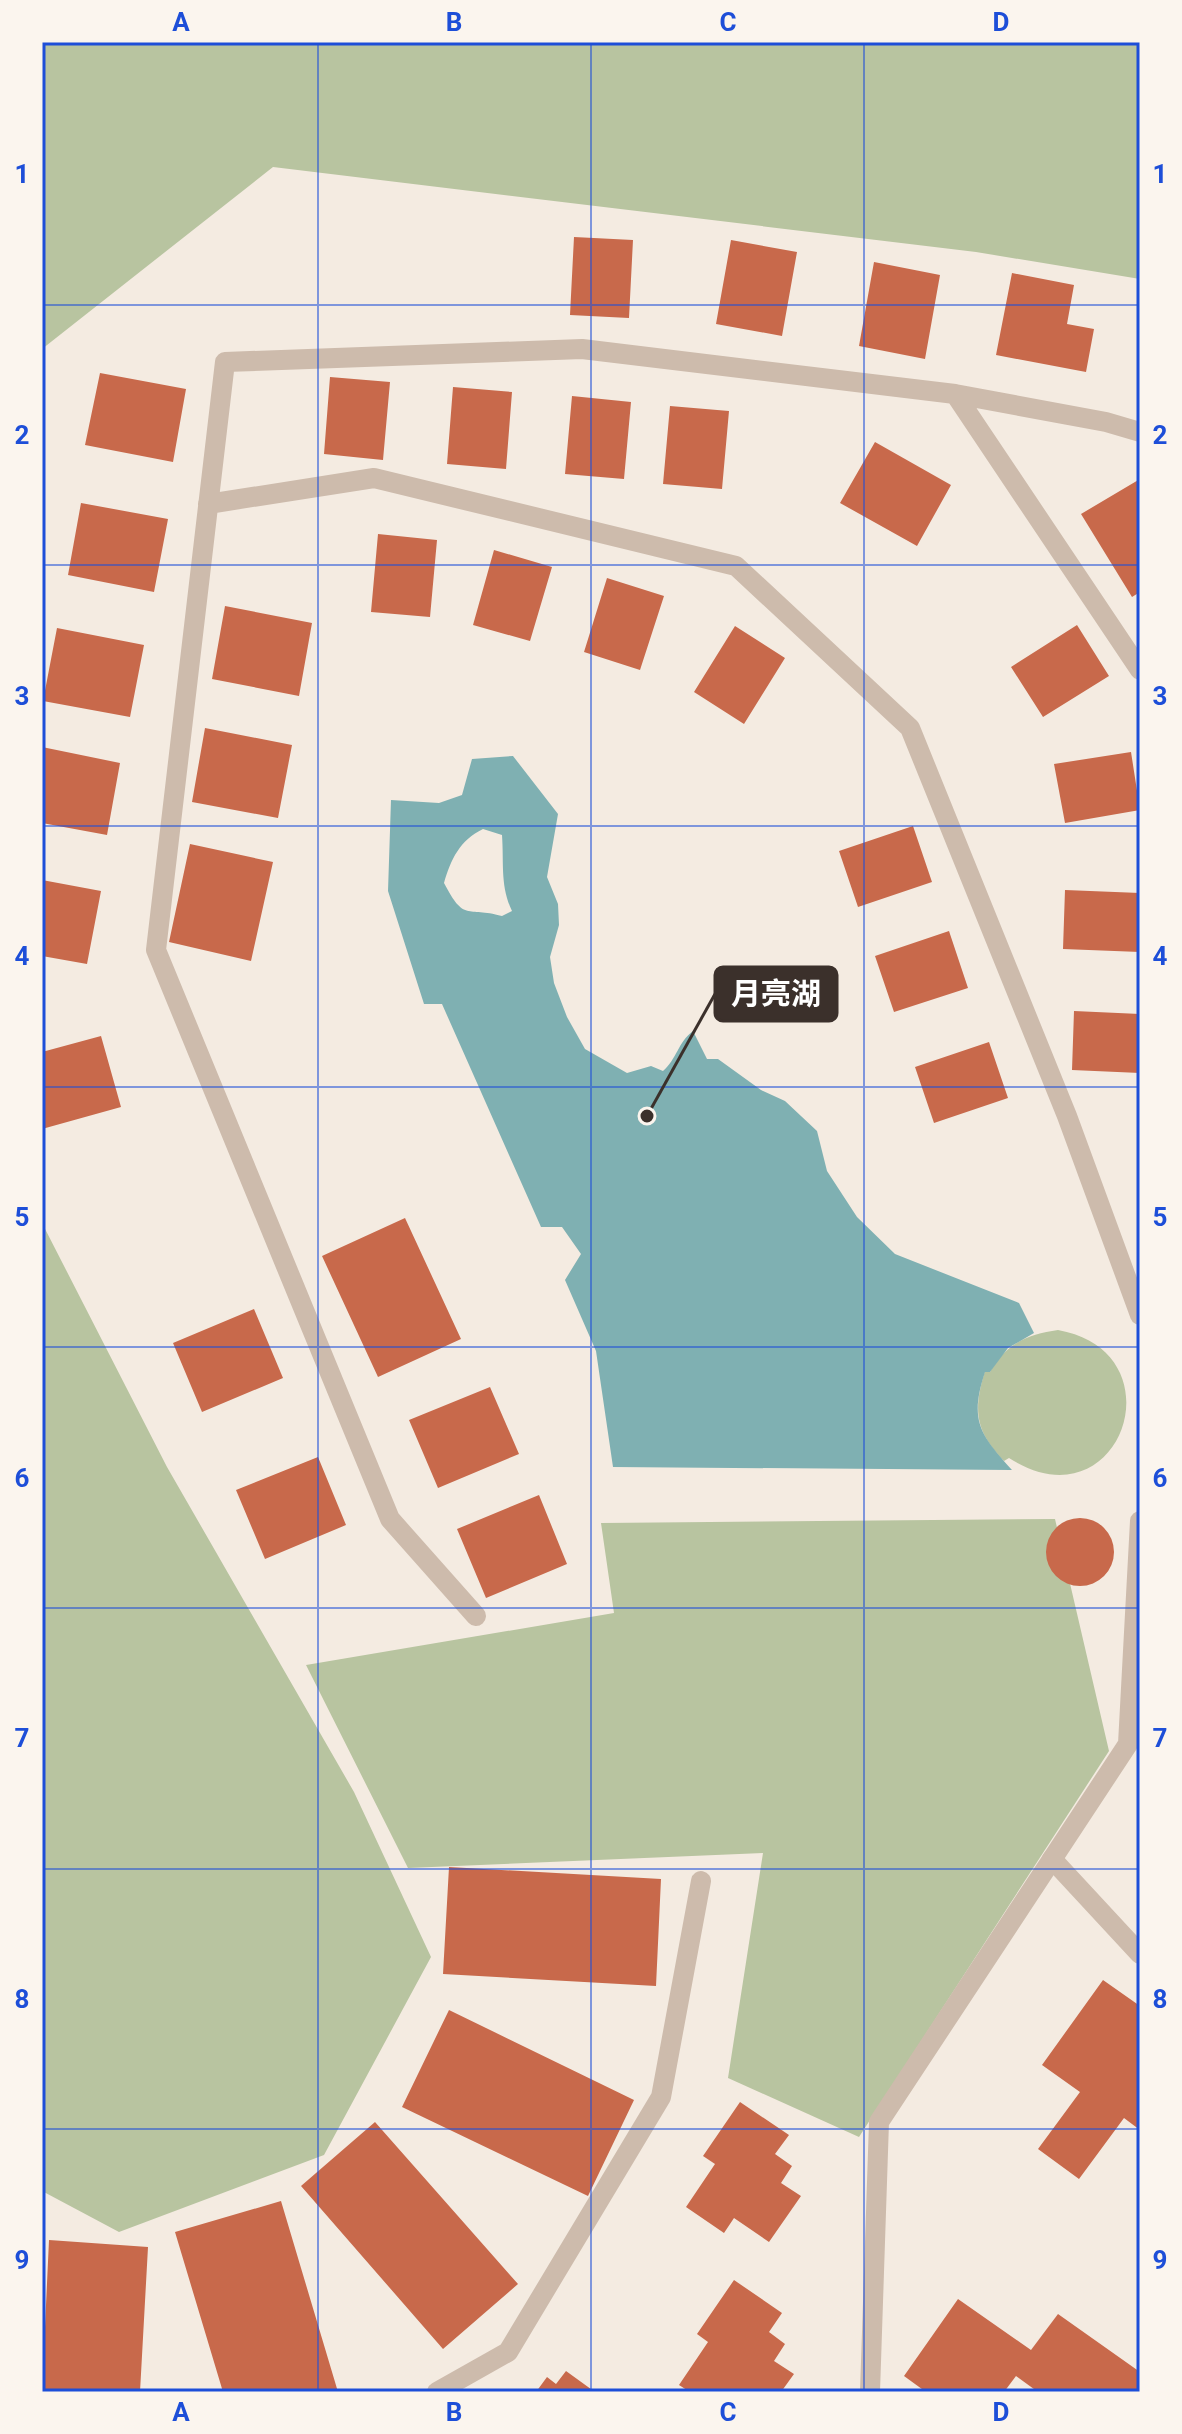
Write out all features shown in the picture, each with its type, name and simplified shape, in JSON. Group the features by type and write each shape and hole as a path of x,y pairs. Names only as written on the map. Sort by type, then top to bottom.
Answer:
{"street":[{"path":"476,1616 390,1519 156,950 225,362 582,349 955,394 1106,422 1140,432"},
{"path":"955,394 1140,670"},
{"path":"208,504 374,478 736,566 910,728 1067,1116 1140,1315"},
{"path":"870,2392 879,2122 1128,1744 1140,1521"},
{"path":"1052,1859 1140,1954"},
{"path":"437,2392 508,2352 661,2097 701,1881"}],"green space":[{"path":"42,42 1140,42 1140,279 976,252 273,167 42,349"},
{"path":"42,1223 167,1467 354,1792 431,1957 324,2155 119,2232 42,2191"},
{"path":"1058,1330 1096,1345 1118,1369 1126,1399 1122,1429 1106,1455 1081,1471 1048,1474 1009,1458 1004,1461 982,1430 978,1409 985,1371 990,1372 1003,1354 1018,1342"},
{"path":"1055,1519 1109,1751 859,2137 728,2078 763,1853 408,1868 306,1665 614,1613 601,1523"}],"water":[{"path":"513,756 558,814 547,877 558,904 559,925 550,957 554,983 567,1017 585,1049 627,1073 651,1066 663,1071 693,1031 707,1059 718,1059 761,1090 785,1101 817,1131 827,1171 857,1217 895,1254 1019,1303 1034,1333 1008,1348 990,1372 985,1372 978,1403 980,1426 985,1436 1012,1470 613,1467 596,1351 565,1280 581,1254 562,1227 541,1227 442,1004 424,1004 388,891 391,800 439,803 462,795 472,759","holes":["483,829 502,835 504,883 512,911 502,916 467,911 457,904 444,883 453,858 468,839"]}],"building":[{"path":"574,237 633,240 629,318 570,315"},
{"path":"731,240 797,252 782,336 716,324"},
{"path":"874,262 940,275 925,359 859,346"},
{"path":"1012,273 1074,285 1067,324 1094,329 1086,372 996,355"},
{"path":"100,373 186,389 173,462 85,445"},
{"path":"330,377 390,382 383,460 324,454"},
{"path":"453,387 512,392 506,469 447,464"},
{"path":"572,396 631,402 624,479 565,474"},
{"path":"670,406 729,411 722,489 663,484"},
{"path":"875,442 951,485 917,546 840,503"},
{"path":"1140,479 1140,592 1132,597 1081,514"},
{"path":"81,503 168,519 154,592 68,575"},
{"path":"378,534 437,540 430,617 371,612"},
{"path":"494,550 552,567 530,641 473,625"},
{"path":"607,578 664,596 640,670 584,652"},
{"path":"225,606 312,623 299,696 212,679"},
{"path":"1077,625 1109,676 1043,717 1011,667"},
{"path":"735,626 785,658 744,724 694,692"},
{"path":"57,628 144,645 130,717 43,701"},
{"path":"205,728 292,745 278,818 192,802"},
{"path":"42,747 120,763 107,835 42,823"},
{"path":"1131,752 1140,810 1065,823 1054,764"},
{"path":"913,826 932,882 858,907 839,851"},
{"path":"190,844 273,862 251,961 169,942"},
{"path":"42,880 101,891 87,964 42,956"},
{"path":"1065,890 1140,893 1140,952 1063,949"},
{"path":"949,931 968,988 894,1012 875,956"},
{"path":"1074,1011 1140,1014 1140,1073 1072,1070"},
{"path":"101,1036 121,1107 42,1129 42,1052"},
{"path":"989,1042 1008,1098 934,1123 915,1067"},
{"path":"405,1218 461,1339 378,1377 322,1256"},
{"path":"254,1309 283,1378 202,1412 173,1343"},
{"path":"490,1387 519,1454 438,1488 409,1420"},
{"path":"318,1457 346,1525 265,1559 236,1490"},
{"path":"539,1495 567,1564 486,1598 457,1529"},
{"path":"1080,1518 1104,1528 1114,1552 1104,1576 1080,1586 1056,1576 1046,1552 1056,1528"},
{"path":"449,1867 661,1879 656,1986 443,1974"},
{"path":"1103,1980 1140,2006 1140,2130 1124,2118 1079,2179 1038,2149 1080,2092 1042,2065"},
{"path":"449,2010 634,2100 588,2196 402,2107"},
{"path":"740,2102 789,2135 775,2154 792,2166 781,2183 801,2196 769,2242 734,2218 724,2233 686,2207 715,2164 703,2156"},
{"path":"375,2122 518,2284 443,2349 301,2186"},
{"path":"281,2201 338,2392 223,2392 175,2232"},
{"path":"49,2240 148,2247 140,2392 42,2392"},
{"path":"734,2280 782,2313 769,2332 785,2344 774,2361 794,2374 781,2392 690,2392 679,2385 708,2342 697,2334"},
{"path":"958,2299 1031,2350 1058,2314 1140,2372 1140,2392 1038,2392 1016,2376 1004,2392 926,2392 904,2376"},
{"path":"566,2371 595,2392 536,2392 547,2377 556,2384"}],"place":[{"name":"月亮湖","path":"647,1116"}]}
